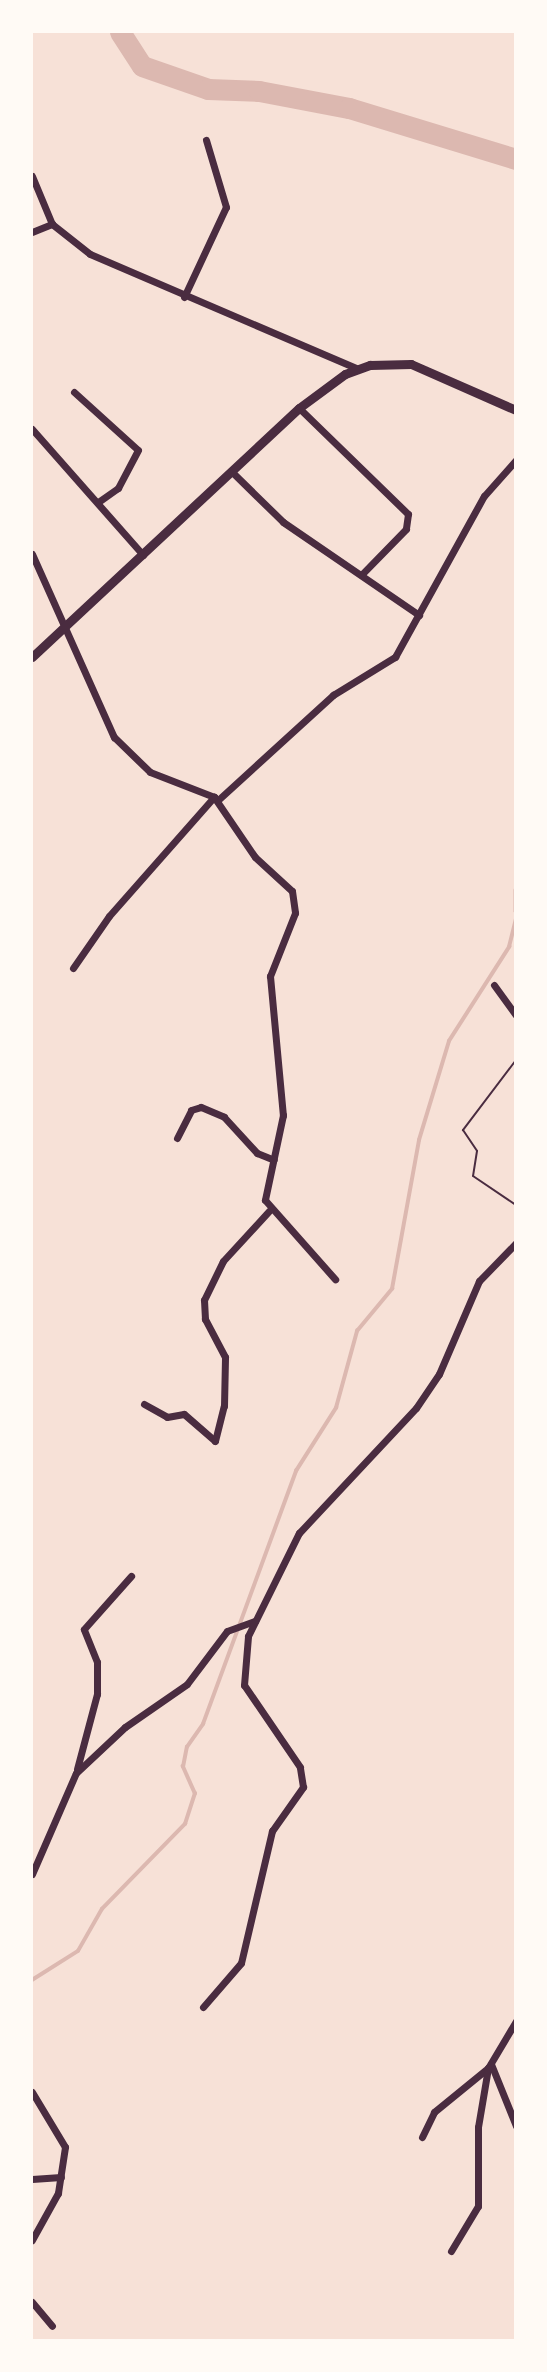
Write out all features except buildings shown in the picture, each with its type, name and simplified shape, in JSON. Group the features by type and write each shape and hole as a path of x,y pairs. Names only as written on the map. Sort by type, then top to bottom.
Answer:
{"street":[{"path":"184,297 226,207 206,140"},
{"path":"32,176 54,226 90,254 184,297 358,369"},
{"path":"32,232 54,226"},
{"path":"32,657 299,408 358,369 394,362 429,368 516,410"},
{"path":"74,392 138,450 118,488 98,502"},
{"path":"299,408 408,514 406,529 363,573"},
{"path":"32,429 143,555"},
{"path":"72,968 117,906 216,799 333,695 382,670 419,615 484,496 516,460"},
{"path":"231,471 283,522 363,573 419,615"},
{"path":"32,554 62,629 114,737 128,752 170,783 216,799 255,857 286,881 295,902 270,976 283,1099 274,1160 265,1196 269,1211 335,1279"},
{"path":"494,985 516,1015"},
{"path":"177,1138 191,1110 201,1107 224,1117 257,1153 274,1160"},
{"path":"144,1404 167,1416 184,1413 215,1441 224,1406 225,1357 205,1319 204,1300 223,1261 269,1211"},
{"path":"203,2007 241,1963 272,1831 303,1787 300,1766 244,1685 244,1653 256,1621 299,1533 416,1408 439,1374 479,1281 516,1243"},
{"path":"32,1874 76,1773 97,1694 97,1662 85,1629 131,1577"},
{"path":"76,1773 125,1727 187,1684 227,1631 256,1621"},
{"path":"422,2137 434,2112 489,2066 516,2021"},
{"path":"489,2066 516,2126"},
{"path":"451,2251 478,2206 478,2127 489,2066"},
{"path":"32,2092 62,2138 61,2177 51,2210 32,2239"},
{"path":"32,2179 61,2177"},
{"path":"32,2302 52,2326"}],"path":[{"path":"516,1060 463,1130 477,1151 473,1176 516,1205"}],"waterway":[{"path":"120,32 142,66 208,89 259,91 349,108 516,159"},
{"path":"516,890 516,911"},
{"path":"32,1980 78,1951 102,1909 185,1824 195,1794 183,1767 187,1747 203,1724 296,1471 336,1408 357,1331 392,1289 419,1140 449,1041 509,947 516,918"}]}
